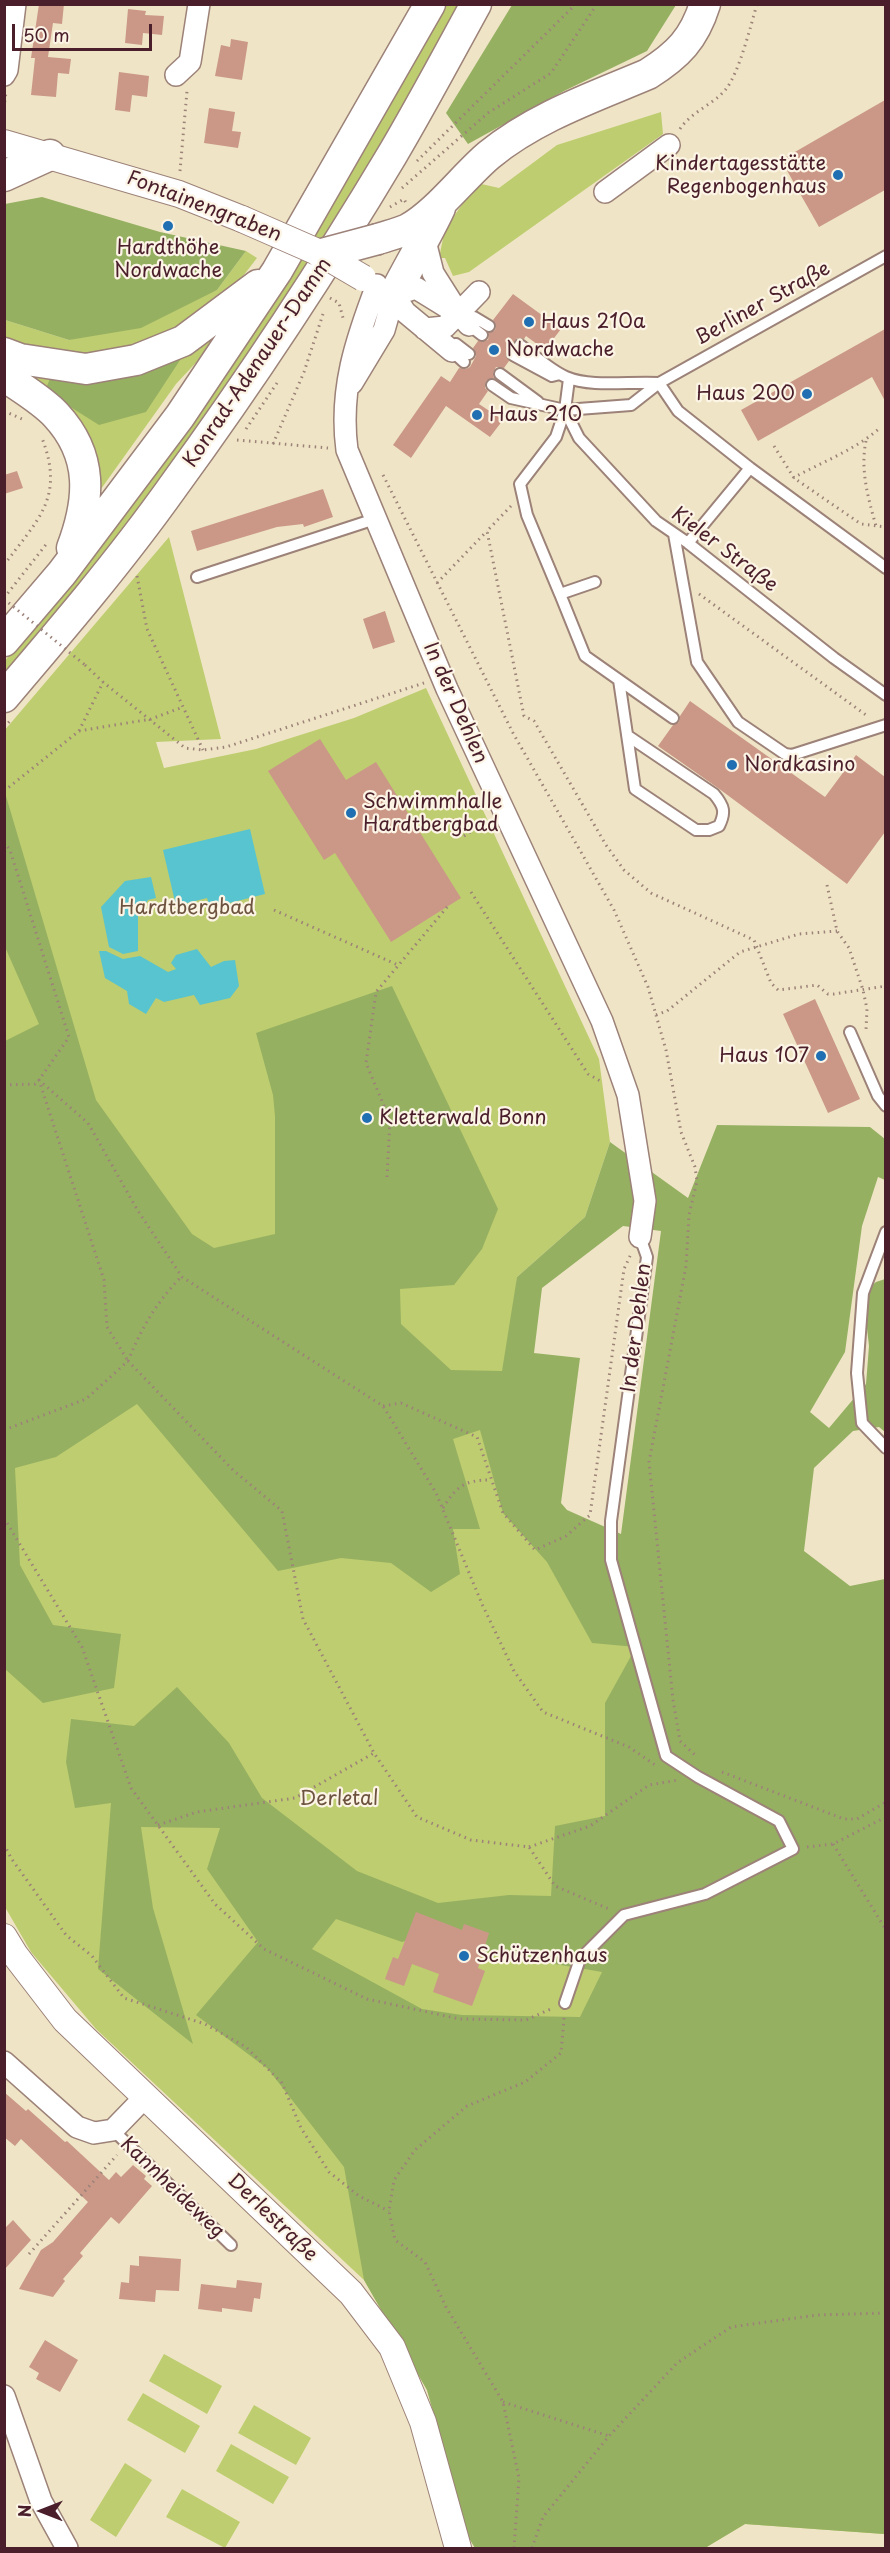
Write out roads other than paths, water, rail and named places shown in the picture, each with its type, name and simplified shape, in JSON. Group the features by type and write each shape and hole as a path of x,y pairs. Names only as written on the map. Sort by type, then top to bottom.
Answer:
{"main road":[{"name":"Konrad-Adenauer-Damm","path":"4,641 62,573 180,416 277,271 430,4"},
{"name":"Konrad-Adenauer-Damm","path":"4,697 114,565 172,490 322,268 393,154 476,4"},
{"path":"378,286 411,260 417,235 444,200 489,155 552,115 648,74 662,65 690,40 700,22 705,4"},
{"path":"4,176 50,155"},
{"path":"322,254 378,239 417,235"},
{"path":"4,353 20,359 86,369 136,360 183,341 277,271"},
{"path":"4,376 42,429 76,442 85,467 86,500 62,573"}],"street":[{"path":"4,75 7,70 15,4"},
{"path":"183,68 199,4"},
{"name":"Fontainengraben","path":"4,143 179,194 322,254 378,286 425,329 460,353"},
{"path":"605,192 669,146"},
{"path":"417,235 433,273 474,323"},
{"path":"378,286 416,288 474,323"},
{"name":"In der Dehlen","path":"378,286 384,330 347,393 343,421 347,450 442,677 602,1021 628,1095 645,1201 640,1236"},
{"path":"474,323 479,292"},
{"path":"425,329 474,323"},
{"name":"Derlestraße","path":"4,1937 65,2020 351,2293 392,2347 423,2422 458,2548"},
{"name":"Kannheideweg","path":"4,2062 77,2127 94,2133 120,2137 145,2097"},
{"path":"4,2396 41,2500 67,2548"}],"lane":[{"name":"Berliner Straße","path":"492,385 511,398 565,410 631,405 659,383 885,256"},
{"path":"520,345 564,376"},
{"path":"513,355 552,376 564,376 600,384 627,381 659,383 678,411 750,468 885,568"},
{"path":"500,374 545,406"},
{"path":"564,376 565,410 556,437 520,484 524,502 585,656 673,718"},
{"name":"Kieler Straße","path":"565,410 579,438 656,521 688,543 834,658 885,695"},
{"path":"688,543 750,468"},
{"path":"197,577 375,519"},
{"path":"674,534 697,662 738,722 785,754 792,755 885,725"},
{"path":"560,594 595,582"},
{"path":"620,680 635,789 696,830 709,830 719,826 724,817 724,806 714,794 628,736"},
{"path":"850,1032 878,1096 885,1106"},
{"path":"885,1232 863,1293 857,1373 861,1423 885,1448"},
{"name":"In der Dehlen","path":"565,2003 580,1959 624,1915 705,1894 793,1849 779,1821 698,1777 666,1756 611,1560 611,1521 647,1257 640,1236"},
{"name":"Kannheideweg","path":"120,2137 231,2245"}],"water":[{"path":"250,829 265,894 210,908 207,898 176,906 163,850"},
{"path":"151,877 156,898 148,900 138,916 138,951 123,954 109,947 101,907 125,881"},
{"path":"197,949 211,967 224,961 235,960 239,986 230,998 200,1005 194,995 164,1002 156,998 146,1014 129,1004 127,991 105,978 99,951 106,951 123,959 140,956 168,972 176,969 171,963 176,955"}],"place":[{"name":"Kindertagesstätte Regenbogenhaus","path":"838,175"},
{"name":"Hardthöhe Nordwache","path":"168,226"},
{"name":"Haus 210a","path":"529,322"},
{"name":"Nordwache","path":"494,350"},
{"name":"Haus 200","path":"807,394"},
{"name":"Haus 210","path":"477,415"},
{"name":"Nordkasino","path":"732,765"},
{"name":"Schwimmhalle Hardtbergbad","path":"351,813"},
{"name":"Haus 107","path":"821,1056"},
{"name":"Kletterwald Bonn","path":"367,1118"},
{"name":"Schützenhaus","path":"464,1956"}],"park label":[{"name":"Hardtbergbad","path":"187,908"},
{"name":"Derletal","path":"339,1799"}]}
